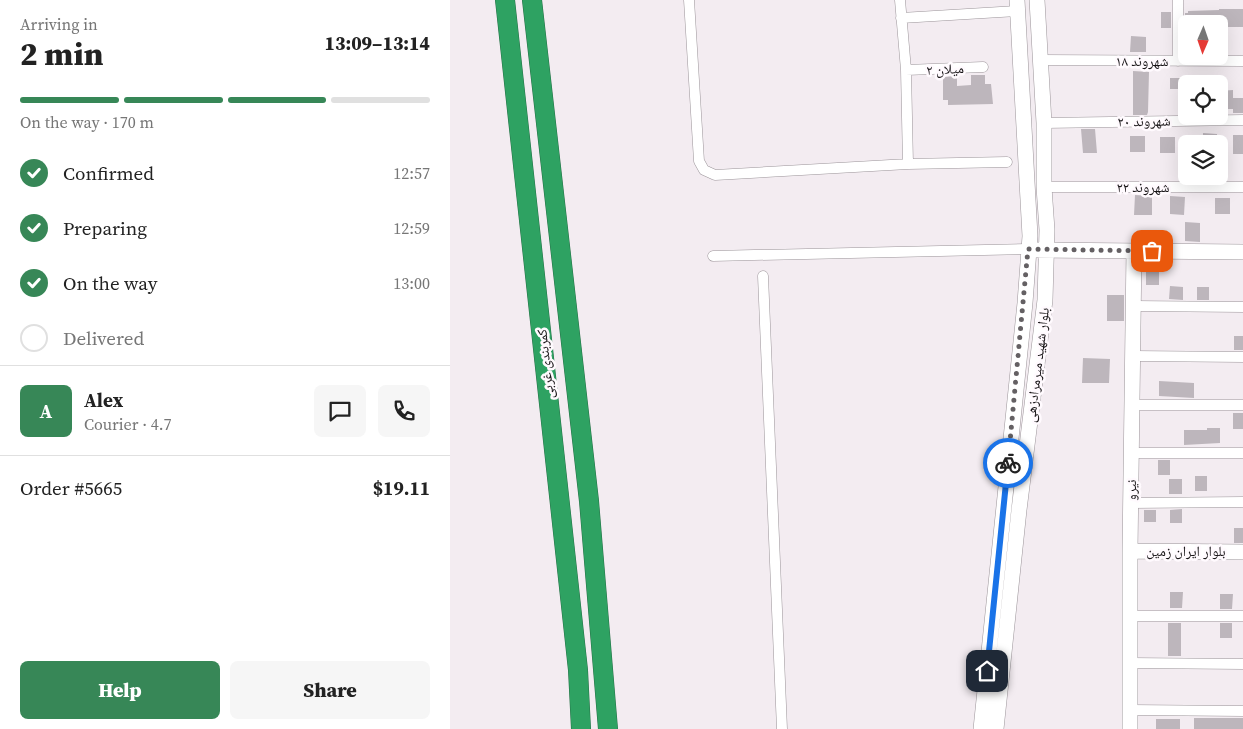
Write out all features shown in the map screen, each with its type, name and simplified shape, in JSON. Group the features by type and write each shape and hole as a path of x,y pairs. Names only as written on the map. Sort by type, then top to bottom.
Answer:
{"highway":[{"name":"کمربندی غربی","path":"505,0 578,670 581,729"},
{"name":"کمربندی غربی","path":"532,0 589,501 608,729"}],"main road":[{"name":"بلوار شهید میرمرادزهی","path":"996,729 1020,510 1046,300 1047,230 1044,187 1044,123 1037,0"},
{"name":"بلوار شهید میرمرادزهی","path":"981,729 1025,303 1028,249 1029,227 1017,6"},
{"path":"1028,249 1243,252"},
{"name":"نیرو","path":"1130,729 1134,251"},
{"name":"بلوار ایران زمین","path":"1130,557 1243,552"},
{"name":"بلوار ایران زمین","path":"1130,557 1243,561"}],"street":[{"path":"689,0 699,161 704,170 715,174 908,164 1007,162"},
{"path":"900,0 906,70 908,164"},
{"path":"1178,0 1178,15"},
{"path":"901,18 1017,6"},
{"name":"شهروند ۱۸","path":"1040,60 1178,61"},
{"name":"شهروند ۱۸","path":"1228,61 1243,61"},
{"name":"میلان ۲","path":"906,70 983,67"},
{"name":"شهروند ۲۰","path":"1044,123 1243,120"},
{"name":"شهروند ۲۲","path":"1044,187 1243,187"},
{"path":"713,256 1028,249"},
{"path":"764,276 782,729"},
{"path":"1134,306 1243,307"},
{"path":"1133,356 1243,357"},
{"path":"1132,405 1243,405"},
{"path":"1131,453 1243,453"},
{"path":"1131,503 1243,502"},
{"path":"1130,616 1243,616"},
{"path":"1130,663 1243,664"},
{"path":"1130,710 1243,711"}],"building":[{"path":"1243,9 1243,27 1228,27 1228,15 1185,15 1188,11"},
{"path":"1161,12 1171,12 1171,28 1161,28"},
{"path":"1131,36 1146,37 1146,52 1130,52"},
{"path":"1133,71 1149,72 1147,115 1133,115"},
{"path":"971,75 985,75 985,84 991,84 993,104 948,105 948,100 943,100 943,77 957,76 957,86 971,85"},
{"path":"1170,78 1178,78 1178,89 1170,89"},
{"path":"1228,90 1233,90 1233,98 1243,98 1243,113 1233,113 1233,109 1228,109"},
{"path":"1081,129 1095,129 1097,153 1083,153"},
{"path":"1203,133 1217,134 1217,135 1203,135"},
{"path":"1233,135 1243,135 1243,154 1233,154"},
{"path":"1130,136 1145,136 1145,152 1130,152"},
{"path":"1160,137 1175,137 1175,153 1160,153"},
{"path":"1135,195 1152,196 1152,215 1134,215"},
{"path":"1170,196 1185,197 1184,215 1170,214"},
{"path":"1215,198 1230,198 1230,214 1215,214"},
{"path":"1185,222 1200,223 1200,242 1185,241"},
{"path":"1150,266 1159,266 1159,285 1146,285 1146,269"},
{"path":"1170,286 1183,287 1183,300 1169,299"},
{"path":"1197,287 1209,287 1209,300 1197,300"},
{"path":"1107,295 1124,295 1124,321 1107,321"},
{"path":"1234,336 1243,336 1243,350 1234,350"},
{"path":"1083,358 1110,359 1109,383 1082,383"},
{"path":"1159,381 1194,383 1194,398 1159,396"},
{"path":"1233,413 1243,413 1243,429 1233,429"},
{"path":"1207,428 1220,428 1220,443 1184,445 1184,430 1207,430"},
{"path":"1158,460 1170,460 1170,475 1158,475"},
{"path":"1195,476 1207,476 1207,491 1195,491"},
{"path":"1169,479 1182,479 1182,494 1169,494"},
{"path":"1182,509 1182,523 1170,523 1170,510"},
{"path":"1144,510 1156,510 1156,522 1144,522"},
{"path":"1234,528 1243,528 1243,543 1234,543"},
{"path":"1170,592 1183,592 1182,608 1170,608"},
{"path":"1220,594 1233,594 1232,609 1220,609"},
{"path":"1168,623 1181,623 1181,656 1168,656"},
{"path":"1220,623 1232,623 1232,638 1220,638"},
{"path":"1194,718 1243,718 1243,729 1194,729"},
{"path":"1156,719 1180,719 1180,729 1156,729"}],"way so far":[{"path":"1008,463 1025,303 1028,249 1152,251"}],"route":[{"path":"987,671 1008,463"}]}
